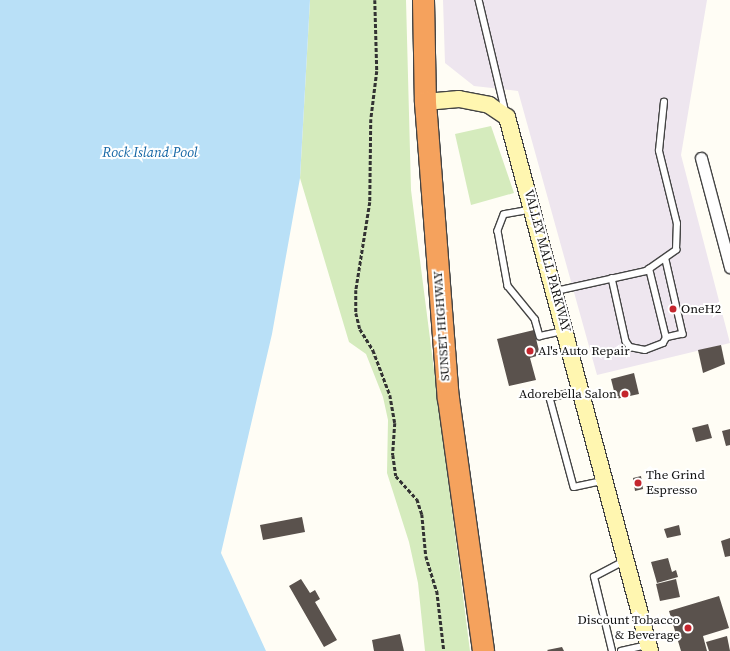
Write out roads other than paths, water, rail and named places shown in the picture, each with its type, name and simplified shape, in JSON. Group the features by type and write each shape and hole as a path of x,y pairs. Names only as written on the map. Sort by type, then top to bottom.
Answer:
{"highway":[{"name":"SUNSET HIGHWAY","path":"423,0 425,102 448,398 483,651"}],"main road":[{"path":"425,102 459,100 481,103 507,117"},
{"name":"VALLEY MALL PARKWAY","path":"507,117 534,209 649,648"}],"street":[{"path":"701,158 730,267"}],"lane":[{"path":"479,0 507,117"},
{"path":"555,291 649,269 666,260 676,250 677,224 659,151 664,102"},
{"path":"534,209 504,215 500,226 499,250 508,286 535,319 540,336 566,331"},
{"path":"612,278 630,347 645,350 666,338 683,334 666,260"},
{"path":"649,269 666,338"},
{"path":"581,391 550,398 574,487 605,480"},
{"path":"612,651 594,578 626,560"},
{"path":"622,651 649,648"}],"water":[{"name":"Rock Island Pool","path":"0,0 310,0 300,178 272,334 221,553 266,651 0,651"}],"place":[{"name":"OneH2","path":"673,309"},
{"name":"Al's Auto Repair","path":"530,351"},
{"name":"Adorebella Salon","path":"625,394"},
{"name":"The Grind Espresso","path":"638,483"},
{"name":"Discount Tobacco & Beverage","path":"688,628"}]}
